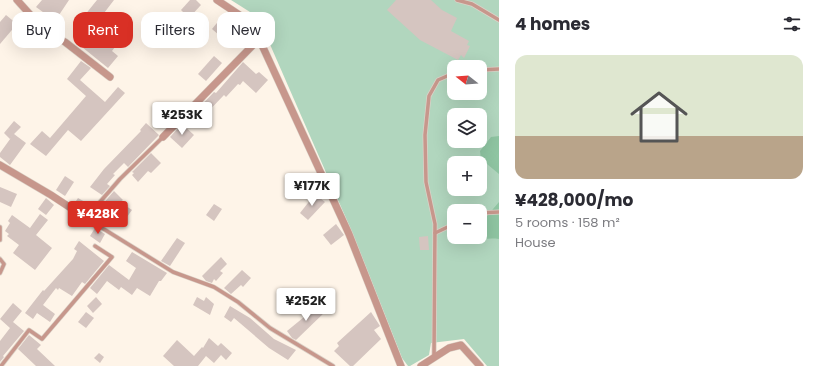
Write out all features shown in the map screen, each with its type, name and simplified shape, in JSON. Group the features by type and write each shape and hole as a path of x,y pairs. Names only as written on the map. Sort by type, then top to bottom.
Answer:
{"street":[{"path":"17,0 45,31 65,42 110,77"},
{"path":"217,0 235,12"},
{"path":"163,137 250,48"},
{"path":"263,48 349,234 401,366"},
{"path":"0,165 51,195 86,218"},
{"path":"421,366 449,348 461,345 480,366"}],"lane":[{"path":"457,0 472,4 499,20"},
{"path":"487,70 499,69"},
{"path":"434,359 435,224 426,182 425,135 428,96 438,80 447,76"},
{"path":"163,137 120,179 86,218 173,272 214,287 238,302 270,328 333,366"},
{"path":"487,213 499,212"},
{"path":"0,227 0,240"},
{"path":"435,233 447,227"},
{"path":"1,366 29,330 42,339 112,257 95,246"},
{"path":"0,259 4,264 0,273"}],"green space":[{"path":"231,0 499,0 499,366 487,366 464,339 431,343 429,355 408,366 402,358 352,232 272,48 275,48 275,12 250,12"},
{"path":"499,136 499,174 487,164 487,156 481,156 480,151 482,148 487,148 487,142 491,137"},
{"path":"499,202 499,239 487,239 487,216"}],"building":[{"path":"42,0 69,0 61,12 43,12 36,7"},
{"path":"97,0 114,0 105,12 87,12"},
{"path":"190,0 196,0 201,5 195,12 183,12 181,10"},
{"path":"396,0 431,0 442,10 457,18 451,31 469,41 467,45 470,46 464,58 461,55 458,60 420,40 387,10"},
{"path":"6,15 12,20 12,30 0,44 0,22"},
{"path":"217,23 217,33 212,29"},
{"path":"83,48 114,48 112,51 118,56 108,68"},
{"path":"214,56 222,63 206,81 198,74"},
{"path":"81,61 91,68 80,80 105,102 118,87 125,93 81,141 68,130 46,156 30,144 42,131 50,138 86,96 67,79"},
{"path":"243,62 256,74 259,72 268,80 256,93 243,81 240,85 238,84 226,97 224,95 201,119 194,113 214,92 216,93"},
{"path":"14,121 21,127 14,134 26,143 10,165 0,157 0,153 13,135 10,139 4,133"},
{"path":"146,123 159,135 128,167 124,163 113,174 115,175 107,184 110,186 102,195 90,187 104,169 141,131 140,130"},
{"path":"182,124 194,135 182,148 170,137"},
{"path":"151,153 161,163 151,173 148,171 138,182 132,175 134,173 132,172"},
{"path":"65,176 74,182 65,196 56,190"},
{"path":"0,187 17,194 11,207 0,202"},
{"path":"114,191 123,200 120,202 132,210 121,225 101,206"},
{"path":"315,194 325,202 308,220 300,213"},
{"path":"46,198 54,205 46,215 38,209"},
{"path":"78,198 92,206 87,212 74,204"},
{"path":"214,204 222,209 214,221 206,215"},
{"path":"40,214 48,220 36,235 52,248 35,270 13,253 19,245 7,236 9,234 5,231 10,223 8,221 12,215 30,228"},
{"path":"336,224 344,235 331,245 323,235"},
{"path":"95,228 105,234 100,243 90,236"},
{"path":"428,236 429,250 420,250 419,237"},
{"path":"177,238 185,243 170,266 161,261"},
{"path":"79,241 104,261 85,284 82,282 72,296 59,288 58,290 56,288 43,305 55,314 50,322 37,313 33,319 25,313 43,290 44,291 73,259 77,251 74,249"},
{"path":"132,252 167,273 161,281 159,281 150,296 137,288 132,295 121,287 119,290 107,281 97,294 90,288 109,265 129,280 136,268 126,261"},
{"path":"221,257 227,264 220,271 223,273 216,281 214,279 212,283 206,281 202,276"},
{"path":"242,270 251,278 243,287 241,285 231,294 224,288"},
{"path":"96,297 102,304 93,313 87,306"},
{"path":"197,297 204,301 206,297 214,304 210,315 193,305"},
{"path":"13,303 22,311 13,322 24,331 3,356 4,357 0,362 0,341 10,328 0,319"},
{"path":"320,304 326,311 296,340 292,338 287,331"},
{"path":"230,306 250,318 274,339 296,350 288,360 269,348 234,318 231,322 224,317"},
{"path":"86,312 94,318 86,328 78,322"},
{"path":"371,312 380,326 374,330 381,339 353,366 350,366 334,351 339,346 337,343"},
{"path":"29,335 41,345 37,349 55,366 36,366 18,349"},
{"path":"209,338 218,346 221,343 232,353 226,360 221,355 214,363 206,356 198,366 174,366 163,356 177,340 194,356 202,347 203,348"},
{"path":"99,353 104,357 100,363 94,358"}]}
